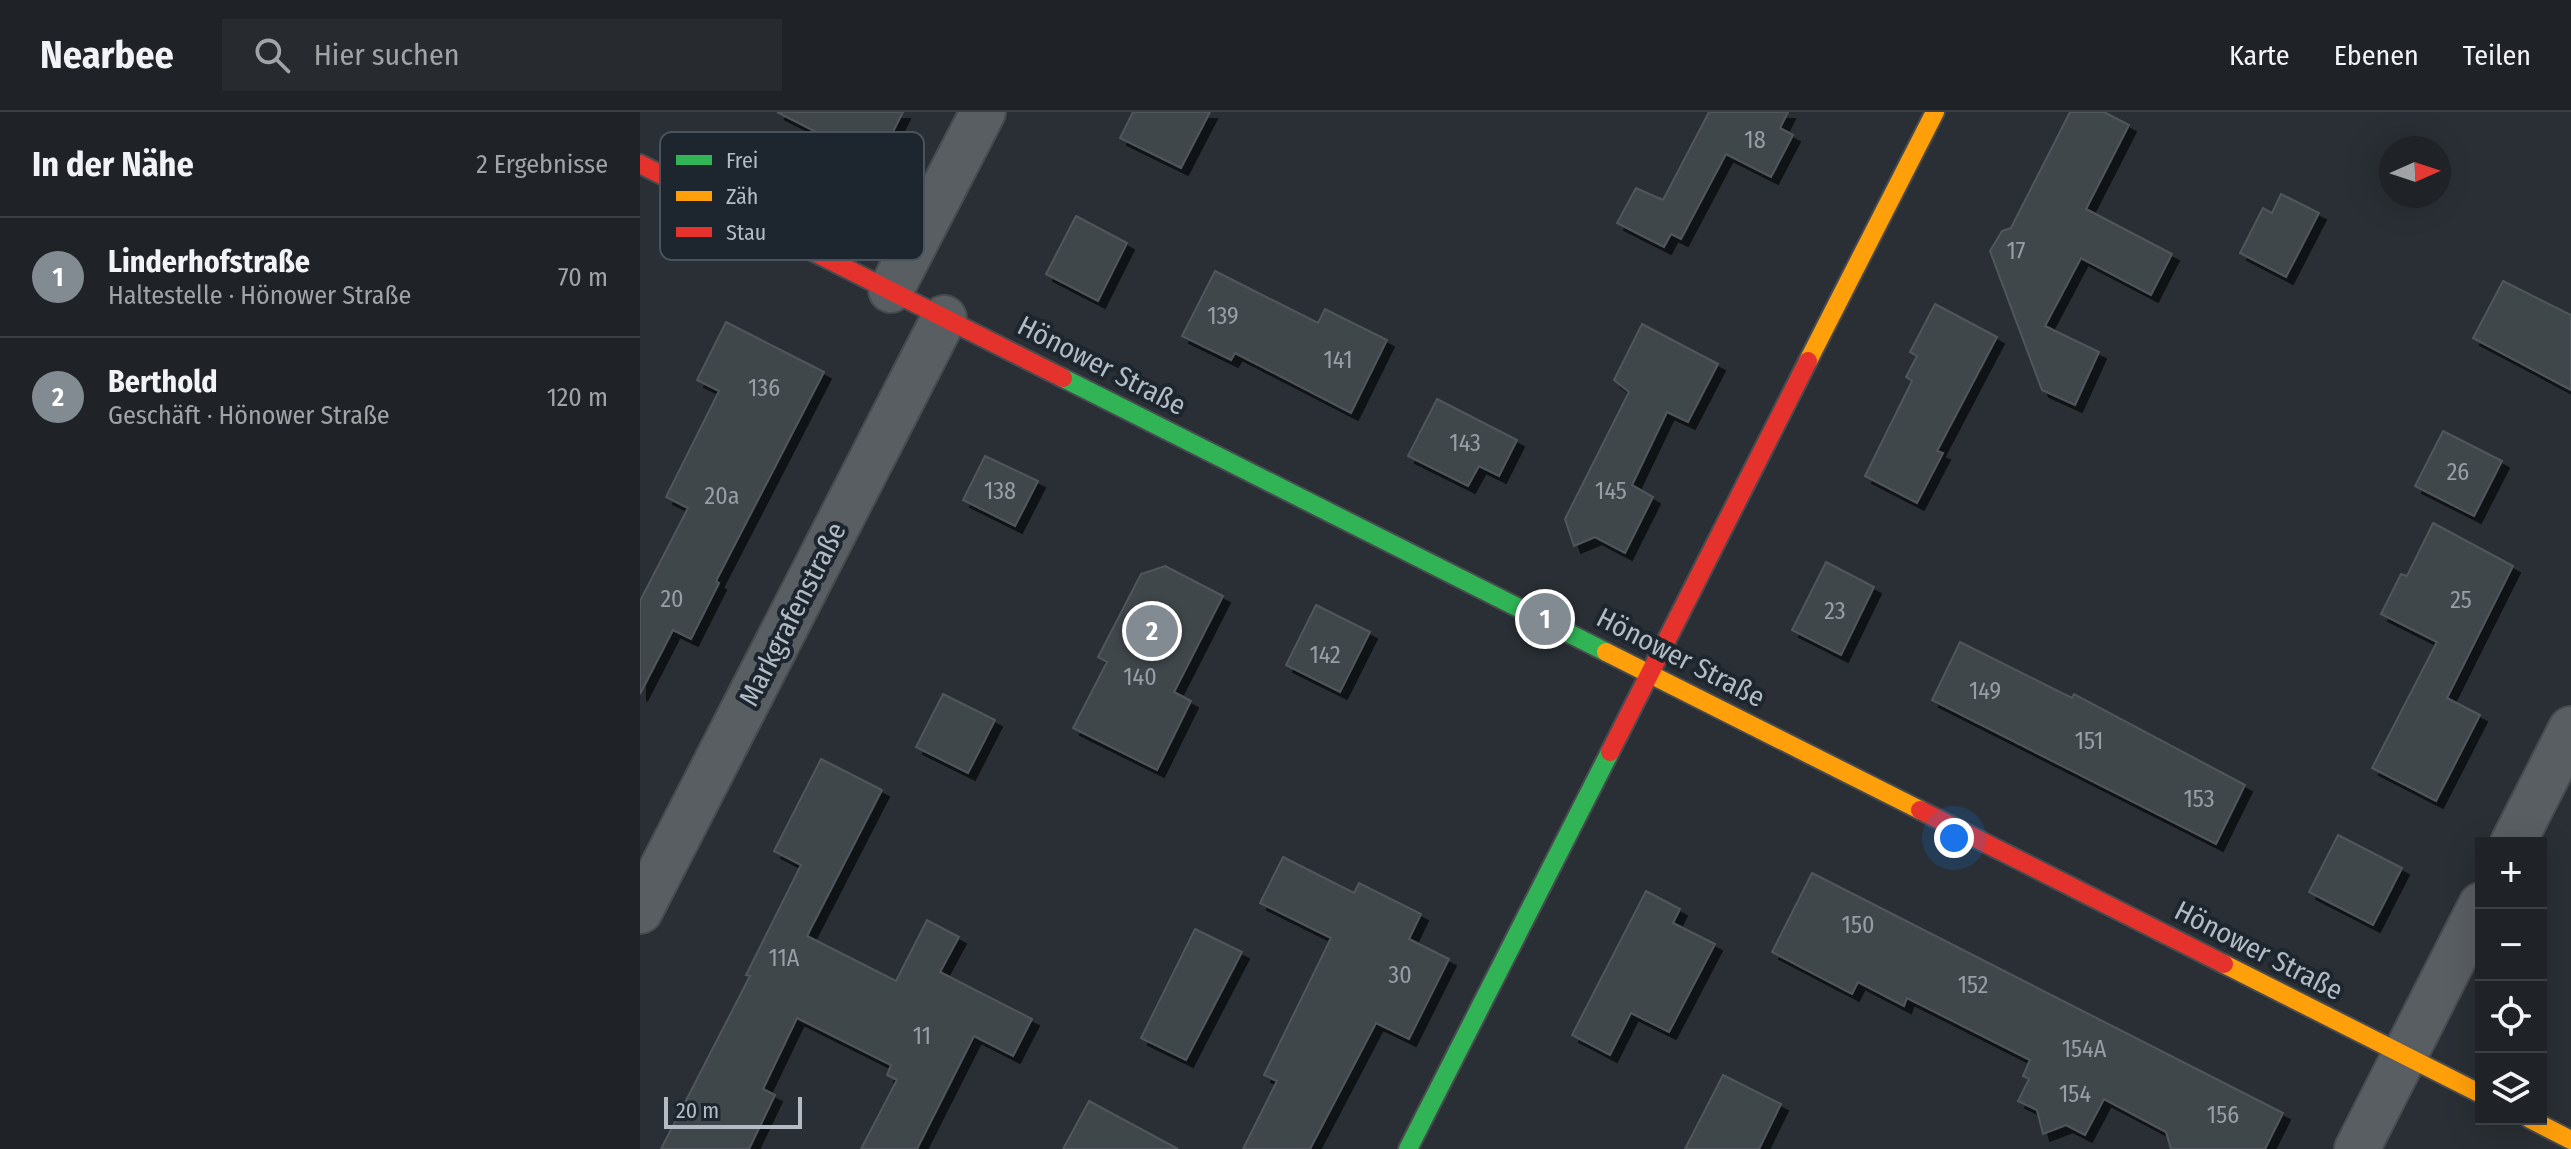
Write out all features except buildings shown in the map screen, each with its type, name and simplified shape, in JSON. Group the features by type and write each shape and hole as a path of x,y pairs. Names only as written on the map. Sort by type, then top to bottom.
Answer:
{"main road":[{"path":"1408,1149 1935,112"},
{"name":"Hönower Straße","path":"640,164 660,174"},
{"name":"Hönower Straße","path":"831,260 2475,1091"},
{"path":"2542,1125 2571,1140"}],"street":[{"path":"924,226 983,112"},
{"path":"891,290 907,260"},
{"name":"Markgrafenstraße","path":"640,911 944,318"},
{"path":"2516,837 2571,729"},
{"path":"2357,1149 2479,909"}],"traffic: fast":[{"path":"1063,378 1606,652"},
{"path":"1408,1149 1610,752"}],"traffic: slow":[{"path":"1808,361 1935,112"},
{"path":"1606,652 1920,810"},
{"path":"2224,964 2475,1091"},
{"path":"2542,1125 2571,1140"}],"traffic: jam":[{"path":"640,164 660,174"},
{"path":"830,260 1063,378"},
{"path":"1610,752 1808,361"},
{"path":"1920,810 2224,964"}],"place":[{"name":"Linderhofstraße","path":"1545,619"},
{"name":"Berthold","path":"1152,631"}]}
